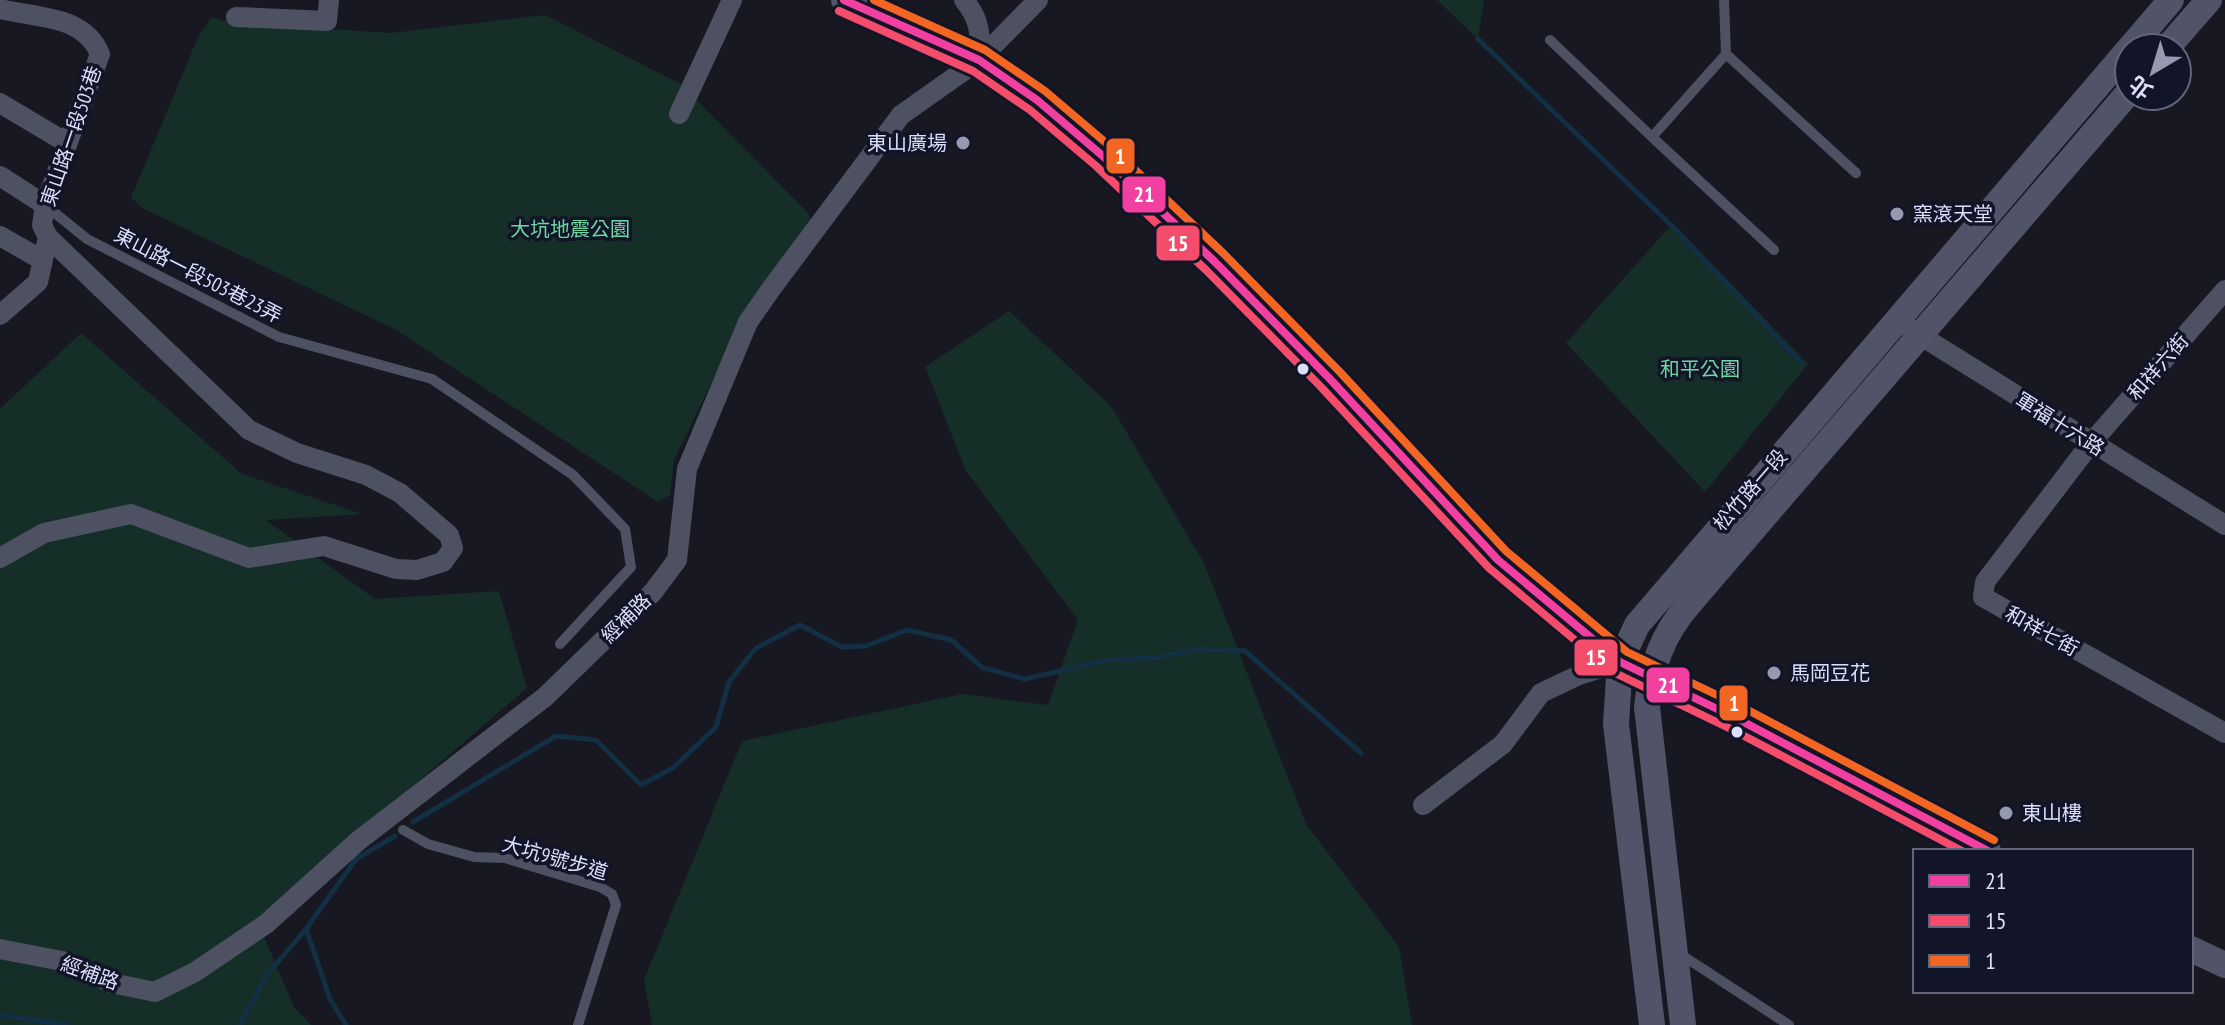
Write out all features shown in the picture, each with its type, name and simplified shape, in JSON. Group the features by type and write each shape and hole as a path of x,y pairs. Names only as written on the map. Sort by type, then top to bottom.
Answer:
{"street":[{"path":"236,17 327,21 329,0"},
{"path":"679,114 732,0"},
{"path":"844,0 979,60 1037,100 1104,157 1214,261 1330,379 1498,560 1620,662 1984,849"},
{"path":"964,0 976,15 981,33 979,60"},
{"name":"經補路","path":"0,949 62,961 112,983 155,992 195,972 266,924 358,841 545,697 653,592 677,560 687,469 754,312 901,115 979,60 1038,0"},
{"name":"松竹路一段","path":"2143,32 2171,0"},
{"path":"2181,32 2209,0"},
{"name":"東山路一段503巷","path":"0,9 78,25 93,37 100,54 45,205 42,225 48,237 38,282 0,315"},
{"name":"松竹路一段","path":"1683,1025 1647,707 1650,676 1671,625 2113,68"},
{"path":"0,103 67,143"},
{"name":"松竹路一段","path":"1652,1025 1618,746 1620,662 1646,611 2113,109"},
{"path":"0,176 45,205"},
{"path":"0,236 42,260"},
{"path":"0,558 44,533 131,514 249,558 324,546 396,569 417,570 443,562 453,548 449,535 400,493 366,475 297,453 249,430 48,237"},
{"name":"和祥六街","path":"2091,443 2225,290"},
{"name":"軍福十六路","path":"1908,328 2225,525"},
{"name":"和祥七街","path":"2091,443 1985,582 1983,597 2225,733"},
{"path":"1423,805 1503,744 1541,693 1579,675 1620,662"},
{"path":"2193,950 2225,965"}],"lane":[{"path":"1652,137 1726,54 1724,0"},
{"path":"1550,40 1774,250"},
{"path":"1726,54 1856,173"},
{"name":"東山路一段503巷23弄","path":"45,205 87,239 279,337 432,379 573,475 625,529 631,567 560,644"},
{"name":"大坑9號步道","path":"403,830 428,844 474,857 505,858 600,887 612,894 616,905 578,1025"},
{"path":"1675,951 1789,1025"}],"green space":[{"path":"1437,0 1484,0 1478,39"},
{"name":"大坑地震公園","path":"545,15 681,84 808,213 812,222 744,315 674,460 670,495 658,502 396,330 144,209 131,198 198,37 212,17 232,23 391,33"},
{"name":"和平公園","path":"1673,223 1808,364 1705,492 1566,343"},
{"path":"1009,311 1111,406 1204,563 1306,824 1399,947 1412,1025 652,1025 644,980 742,741 962,694 1048,705 1078,620 966,471 925,367"},
{"path":"81,333 242,474 362,514 266,520 375,599 499,591 527,688 257,920 294,1007 311,1025 0,1025 0,409"}],"waterway":[{"path":"1478,39 1674,228 1801,363"},
{"path":"413,822 556,736 596,740 641,785 673,768 716,727 729,682 756,648 800,625 842,647 866,646 907,630 951,640 983,668 1025,679 1107,660 1155,658 1198,649 1245,651 1361,753"},
{"path":"240,1025 266,976 306,929 356,859 395,836"},
{"path":"306,929 330,999 346,1025"},
{"path":"0,1015 68,1025"}],"transit line":[{"name":"21","path":"844,0 979,60 1037,100 1104,157 1214,261 1330,379 1498,560 1620,662 1736,718 1984,849"},
{"name":"1","path":"874,0 985,50 1045,91 1112,148 1223,253 1339,371 1506,551 1627,652 1742,707 1994,840"},
{"name":"15","path":"839,11 973,71 1030,110 1096,166 1206,270 1321,387 1489,568 1613,672 1731,729 1958,849"}],"place":[{"name":"東山廣場","path":"963,143"},
{"name":"窯滾天堂","path":"1897,214"},
{"name":"馬岡豆花","path":"1774,673"},
{"name":"東山樓","path":"2006,813"}]}
